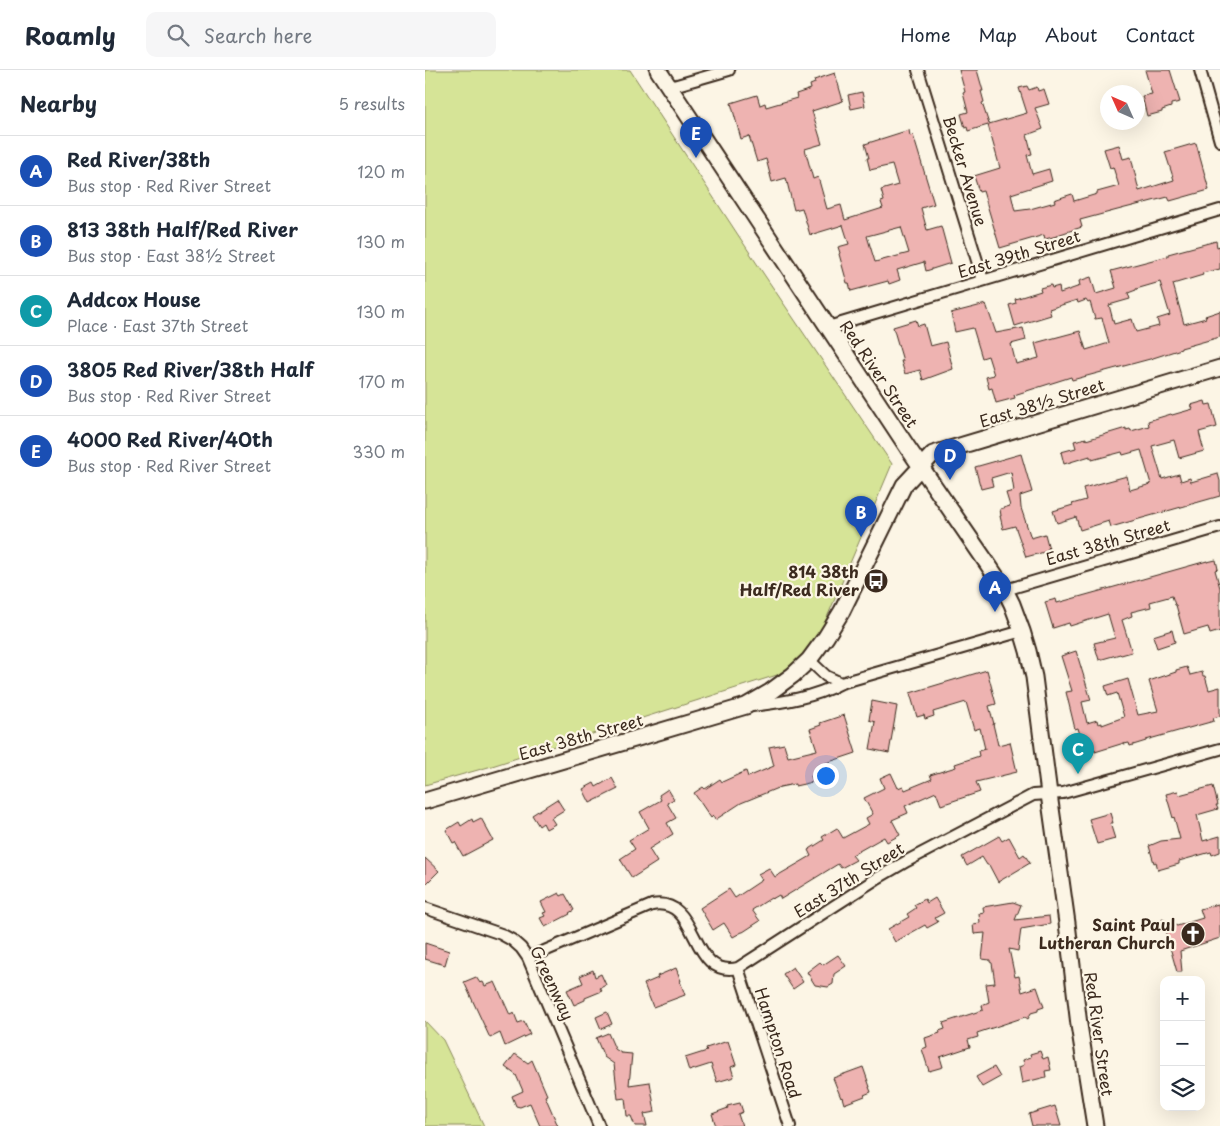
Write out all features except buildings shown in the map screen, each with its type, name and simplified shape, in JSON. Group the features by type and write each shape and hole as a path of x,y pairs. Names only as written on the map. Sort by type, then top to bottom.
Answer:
{"main road":[{"name":"Red River Street","path":"658,70 921,467 1005,590 1012,604 1022,631 1034,677 1079,1025 1095,1126"},
{"name":"East 38½ Street","path":"809,660 841,611 904,485 933,454 1220,368"},
{"name":"East 38th Street","path":"425,801 746,706 793,676 809,660"}],"street":[{"path":"670,87 729,70"},
{"name":"Becker Avenue","path":"918,70 983,280"},
{"path":"1200,70 1220,141"},
{"name":"East 39th Street","path":"828,327 1220,210"},
{"name":"East 38th Street","path":"1005,590 1220,527"},
{"name":"East 38th Street","path":"746,706 791,701 831,689 841,684 1022,631"},
{"path":"809,660 826,676 841,684"},
{"name":"East 37th Street","path":"738,968 876,879 1033,795 1063,793 1220,749"},
{"path":"528,958 652,905 660,904 668,905 683,916 706,958 713,965 729,970 738,968"},
{"name":"Greenway","path":"425,908 501,934 513,940 521,948 528,958 599,1126"},
{"name":"Hampton Road","path":"738,968 790,1126"}],"green space":[{"path":"425,70 630,70 763,273 892,464 809,660 802,667 492,766 425,785"},
{"path":"425,1021 443,1040 484,1126 425,1126"}],"place":[{"name":"4000 Red River/40th","path":"696,158"},
{"name":"3805 Red River/38th Half","path":"950,480"},
{"name":"813 38th Half/Red River","path":"861,537"},
{"name":"814 38th Half/Red River","path":"876,581"},
{"name":"Red River/38th","path":"995,612"},
{"name":"Addcox House","path":"1078,774"},
{"name":"Saint Paul Lutheran Church","path":"1193,934"}]}
